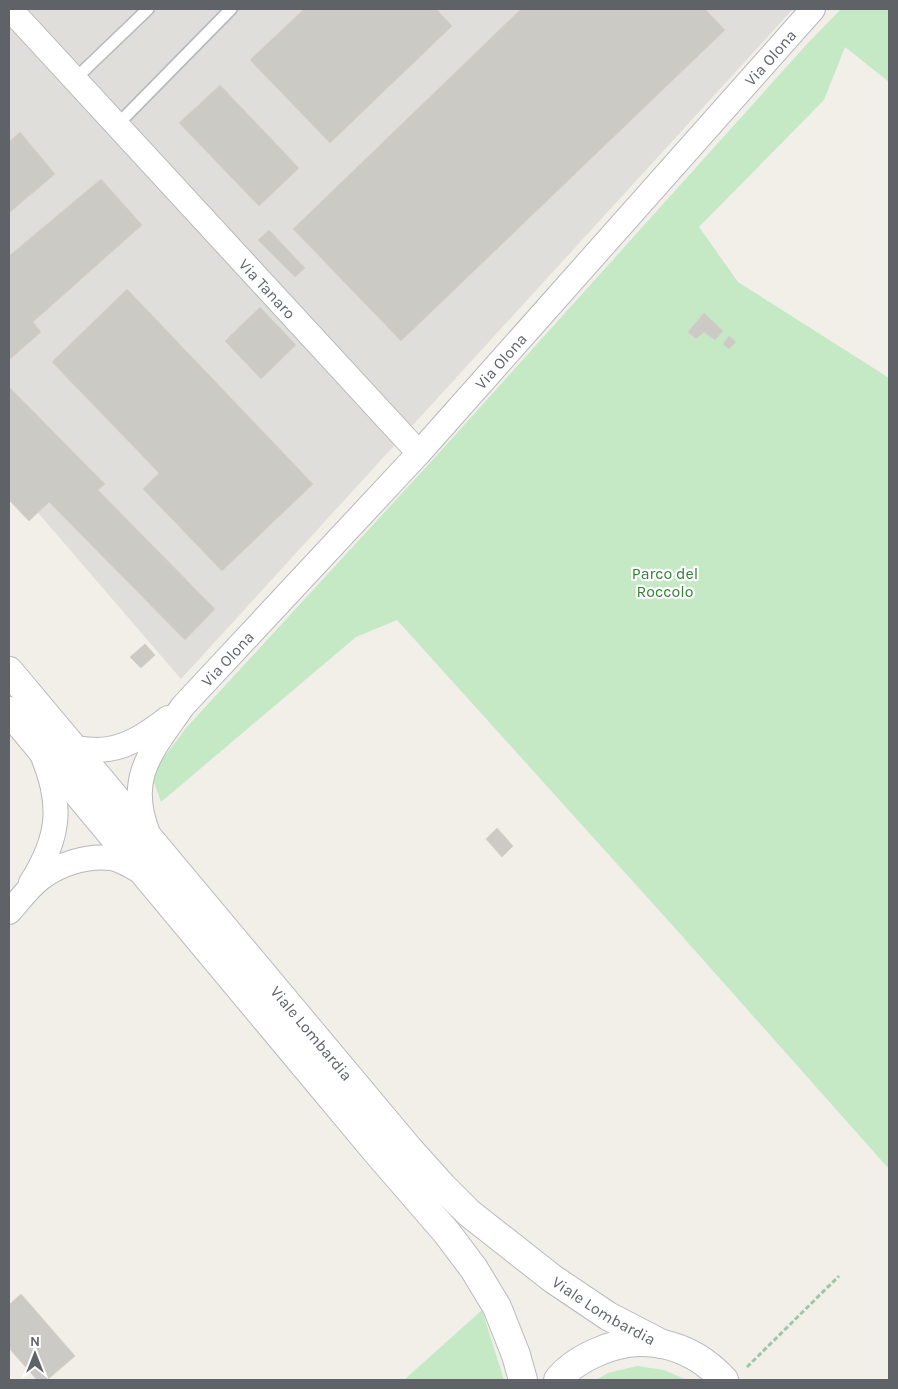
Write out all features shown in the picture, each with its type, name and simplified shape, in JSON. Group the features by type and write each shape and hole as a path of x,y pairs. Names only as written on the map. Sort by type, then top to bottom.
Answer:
{"main road":[{"name":"Viale Lombardia","path":"9,671 408,1148 443,1187 469,1212 553,1279 608,1316 662,1344"},
{"name":"Viale Lombardia","path":"9,711 447,1233 474,1268 497,1307 516,1355 523,1380"},
{"path":"558,1380 583,1358 607,1347 634,1342 662,1344 681,1349 700,1358 716,1370 733,1377"}],"street":[{"name":"Via Tanaro","path":"10,9 419,453"},
{"name":"Via Olona","path":"151,841 142,820 139,802 143,768 183,706 419,453 813,9"},
{"name":"Via Olona","path":"73,748 111,749 126,744 142,737 183,706"},
{"path":"25,893 48,853 54,835 56,815 55,794 51,775 39,747"},
{"path":"9,912 41,878 77,861 96,857 113,858 129,865 146,876"}],"lane":[{"path":"74,79 148,9"},
{"path":"117,125 232,9"}],"path":[{"path":"733,1377 839,1276"}],"shaded area":[{"path":"9,9 793,9 181,679 9,479"}],"green space":[{"name":"Parco del Roccolo","path":"841,9 889,9 889,82 845,47 824,100 699,227 738,282 889,378 889,1169 397,620 356,637 161,802 151,774 187,727 439,453 808,43"},
{"path":"482,1310 504,1380 404,1380"},
{"path":"637,1366 664,1370 687,1380 596,1380 608,1373"}],"building":[{"path":"304,9 436,9 452,26 330,143 250,60"},
{"path":"521,9 705,9 725,30 401,341 293,229"},
{"path":"220,85 299,168 259,206 179,123"},
{"path":"20,132 55,174 9,213 9,142"},
{"path":"101,179 142,225 33,322 41,332 9,360 9,256"},
{"path":"269,230 305,268 295,277 258,240"},
{"path":"127,289 313,484 222,571 143,489 159,473 52,362"},
{"path":"260,307 296,345 261,379 225,341"},
{"path":"704,313 723,331 715,340 704,332 696,339 688,332"},
{"path":"729,336 736,342 729,349 723,344"},
{"path":"9,387 105,484 98,490 215,609 185,640 49,502 29,521 9,500"},
{"path":"145,644 155,655 141,668 130,657"},
{"path":"497,828 513,846 502,857 486,839"},
{"path":"21,1294 75,1356 47,1380 37,1380 9,1348 9,1305"}]}
